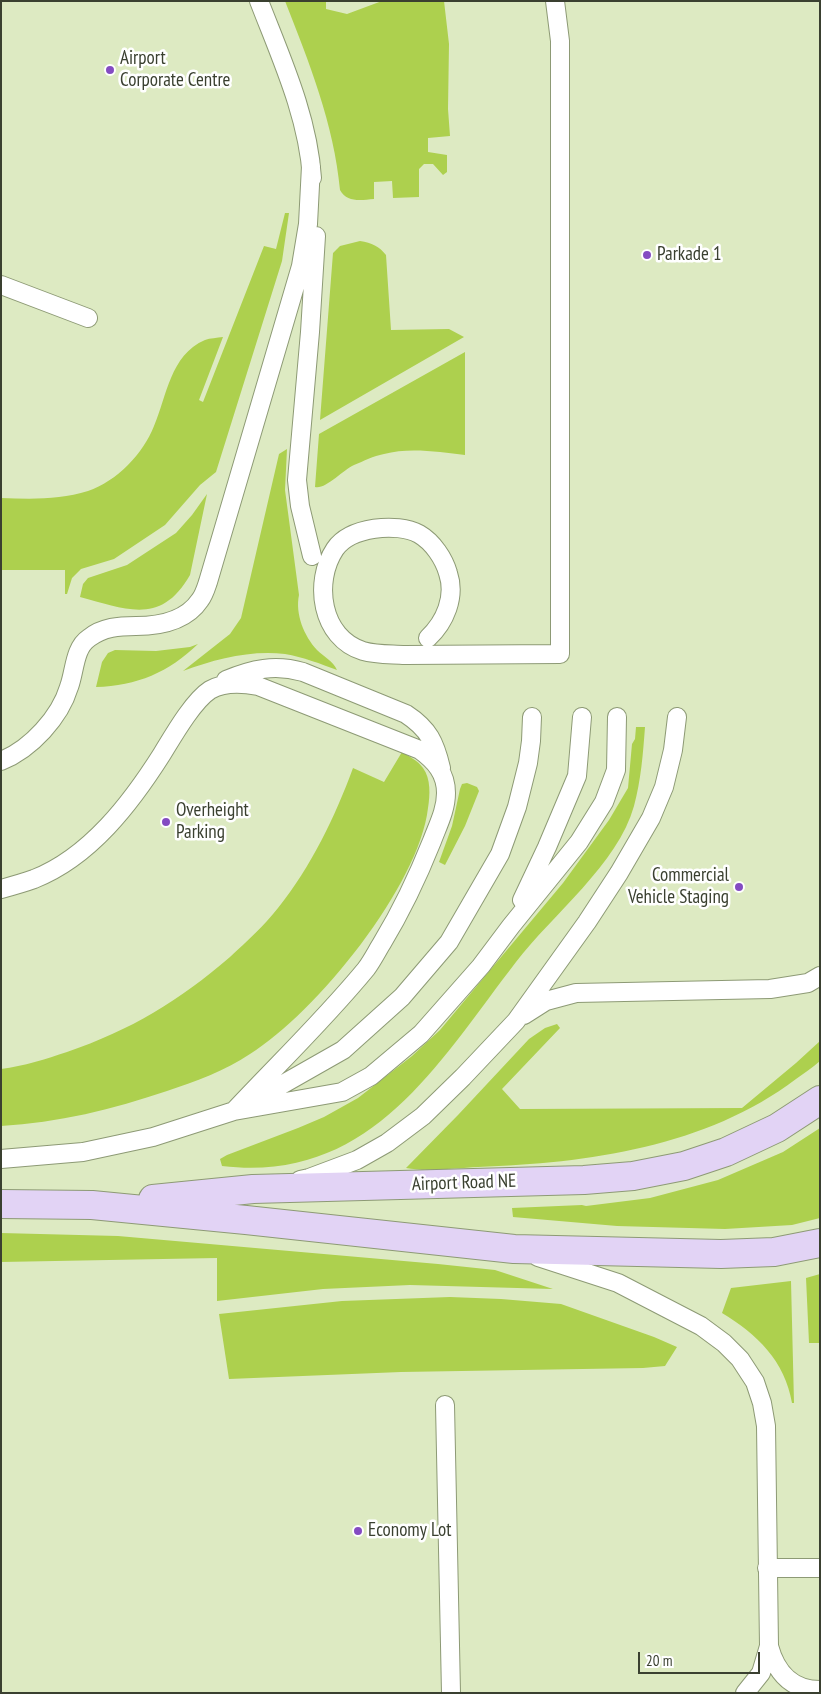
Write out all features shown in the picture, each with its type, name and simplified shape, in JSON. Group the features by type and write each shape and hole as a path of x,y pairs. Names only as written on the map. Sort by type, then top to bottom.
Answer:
{"main road":[{"name":"Airport Road NE","path":"92,1205 253,1189 584,1180 634,1176 684,1166 726,1152 777,1128 820,1100"},
{"name":"Airport Road NE","path":"1,1204 92,1205 514,1248 721,1254 774,1252 820,1243"}],"lane":[{"path":"258,1 287,75 306,132 311,166 316,229 314,284 297,480 300,506 312,556"},
{"path":"428,638 436,631 447,613 451,589 449,574 434,547 420,535 402,528 376,528 356,533 336,548 328,564 323,584 324,606 331,625 344,640 362,650 381,654 405,655 560,654 560,41 555,1"},
{"path":"1,761 29,744 56,714 70,686 80,648 87,639 107,628 159,624 177,619 189,611 201,599 211,572 301,266 308,224 311,166"},
{"path":"1,285 88,318"},
{"path":"1,890 35,879 66,862 96,838 122,810 146,779 181,724 199,700 226,680 257,668 290,668 406,714 416,720 432,739 438,754 446,792 444,810 420,873 397,919 372,959 340,999 234,1111"},
{"path":"210,690 243,683 258,686 420,750 439,766 444,779"},
{"path":"234,1111 343,1050 402,997 449,942 500,854 517,807 528,763 532,717"},
{"path":"510,926 547,847 577,776 582,717"},
{"path":"1,1159 83,1152 153,1137 234,1111 342,1092 371,1076 421,1034 481,966 510,926 579,842 604,802 616,770 617,717"},
{"path":"253,1189 309,1178 357,1160 387,1143 430,1109 516,1021 587,922 619,873 651,818 664,787 673,750 677,717"},
{"path":"516,1021 546,1002 576,994 770,989 808,983 820,976"},
{"path":"514,1248 618,1283 701,1326 724,1343 740,1359 755,1382 762,1403 766,1426 768,1568 767,1652 758,1693"},
{"path":"445,1405 451,1693"},
{"path":"768,1568 820,1568"},
{"path":"767,1652 786,1679 800,1687 820,1690"},
{"path":"745,1693 761,1673 767,1652"}],"green space":[{"path":"285,1 326,1 326,9 347,14 382,1 444,1 449,44 448,109 450,136 428,138 428,152 447,155 447,172 443,175 433,164 424,164 419,169 419,197 393,198 392,181 374,182 374,199 350,199 340,190 337,165 326,117 311,70"},
{"path":"285,213 289,213 282,261 216,472 200,485 165,525 114,559 81,569 72,578 67,594 65,594 65,570 1,570 1,498 34,499 67,496 88,491 109,481 128,465 143,447 154,426 171,377 184,356 193,347 205,340 223,337 199,400 203,402 264,246 276,249"},
{"path":"360,241 375,245 386,255 391,330 449,329 464,337 320,420 333,253 340,246"},
{"path":"465,352 465,455 424,451 394,452 376,456 354,465 324,486 315,487 319,434"},
{"path":"287,449 285,490 299,595 298,610 308,638 337,670 285,654 259,653 233,656 183,671 230,634 241,618 279,454"},
{"path":"207,494 190,575 179,591 167,602 155,608 141,610 127,609 80,597 83,584 88,578 127,565 176,533"},
{"path":"198,644 176,662 152,676 125,684 96,687 102,662 108,653 115,650 156,651 190,647"},
{"path":"636,727 645,727 638,786 634,806 626,827 614,848 582,888 516,962 428,1076 396,1109 360,1136 320,1156 274,1167 222,1166 220,1159 227,1155 324,1117 358,1098 412,1056 440,1030 563,883 609,820 628,788 632,744 635,739"},
{"path":"402,752 421,765 426,772 429,782 428,808 420,839 406,874 385,909 333,979 304,1009 276,1035 250,1054 220,1071 147,1098 106,1109 43,1122 1,1126 1,1069 67,1052 112,1034 173,1001 211,973 273,915 290,892 321,841 353,768 384,782"},
{"path":"467,783 477,787 479,791 465,826 445,865 439,862 452,826 460,789 462,784"},
{"path":"557,1024 560,1028 502,1089 520,1109 742,1108 820,1041 820,1061 761,1102 724,1121 685,1136 644,1147 603,1155 520,1165 432,1170 406,1168 529,1039 545,1028"},
{"path":"820,1128 820,1218 792,1225 725,1229 617,1226 513,1217 512,1208 586,1206 650,1198 718,1180 783,1152"},
{"path":"1,1233 118,1236 438,1264 495,1270 553,1289 410,1285 323,1289 217,1301 217,1258 1,1262"},
{"path":"820,1274 820,1343 809,1343 806,1278"},
{"path":"791,1281 794,1403 792,1403 783,1374 768,1350 747,1330 722,1313 731,1288"},
{"path":"450,1297 561,1304 677,1347 665,1366 643,1368 401,1372 229,1379 219,1314 342,1301"}],"place":[{"name":"Airport Corporate Centre","path":"110,70"},
{"name":"Parkade 1","path":"647,255"},
{"name":"Overheight Parking","path":"166,822"},
{"name":"Commercial Vehicle Staging","path":"739,887"},
{"name":"Economy Lot","path":"358,1531"}]}
